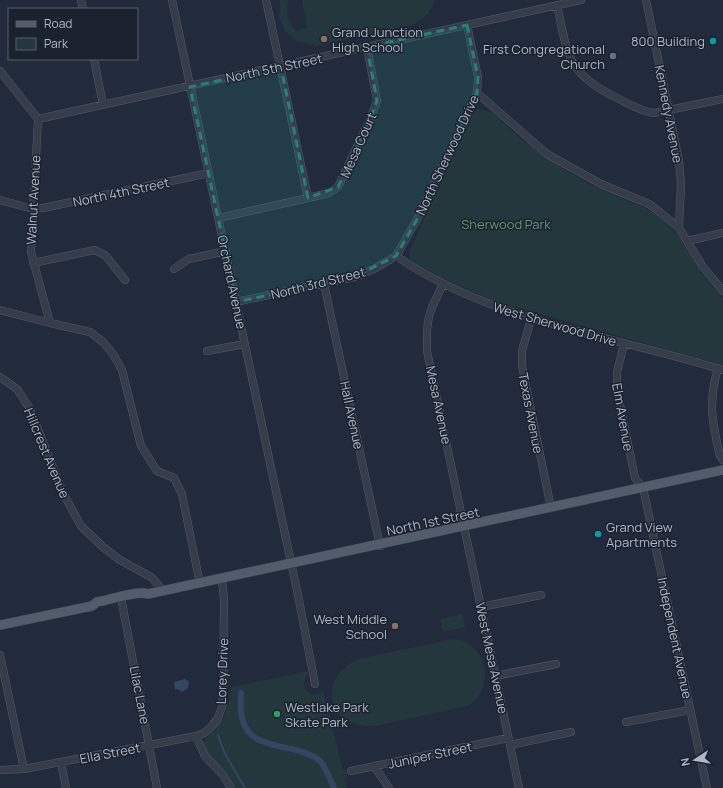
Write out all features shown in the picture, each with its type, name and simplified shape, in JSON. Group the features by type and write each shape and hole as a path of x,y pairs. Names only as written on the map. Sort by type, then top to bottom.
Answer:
{"main road":[{"name":"North 1st Street","path":"92,606 97,602 222,580 723,470"},
{"name":"North 1st Street","path":"0,625 92,606 98,607 122,603 144,598 148,594"}],"street":[{"name":"Orchard Avenue","path":"172,0 292,565 315,684"},
{"path":"219,218 308,198 266,0"},
{"name":"North 5th Street","path":"38,119 281,67 581,0"},
{"name":"Kennedy Avenue","path":"646,0 679,162 682,184 679,228"},
{"path":"557,6 572,64 583,77 597,89 644,111 654,113 723,99"},
{"name":"North Sherwood Drive","path":"396,256 419,216 477,93 478,77 467,25"},
{"name":"Mesa Court","path":"308,198 329,193 338,187 370,119 377,101 367,48"},
{"path":"94,60 103,105"},
{"path":"0,71 38,119"},
{"path":"477,93 547,154 601,184 649,204 679,228 703,267 723,291"},
{"name":"Walnut Avenue","path":"38,119 31,252 38,284 48,309 50,323"},
{"name":"North 4th Street","path":"33,209 209,173"},
{"path":"0,200 33,209"},
{"path":"687,241 723,233"},
{"path":"33,263 95,250 106,256 125,280"},
{"path":"174,268 189,258 226,251"},
{"name":"North 3rd Street","path":"236,302 354,277 374,269 396,256"},
{"name":"West Sherwood Drive","path":"396,256 443,285 489,305 624,344 720,369"},
{"name":"Hall Avenue","path":"324,284 380,546"},
{"name":"Mesa Avenue","path":"443,285 430,307 426,328 427,351 465,527"},
{"path":"0,310 90,332 103,342 114,354 122,370 141,446 157,471 174,478 182,494 200,584"},
{"name":"Texas Avenue","path":"531,318 522,352 522,366 551,508"},
{"path":"207,352 245,344"},
{"name":"Elm Avenue","path":"624,344 617,372 616,390 635,478 643,488"},
{"path":"720,369 711,403 715,435 720,456 723,460"},
{"name":"Hillcrest Avenue","path":"0,377 17,389 30,409 63,494 81,526 103,547 120,560 151,577 164,591"},
{"name":"Independent Avenue","path":"643,488 706,788"},
{"name":"West Mesa Avenue","path":"465,527 519,788"},
{"name":"Lorey Drive","path":"196,736 204,733 212,726 218,718 223,704 224,600 222,580"},
{"path":"481,607 541,595"},
{"name":"Lilac Lane","path":"122,603 158,788"},
{"path":"0,655 24,769"},
{"path":"495,676 556,664"},
{"path":"626,722 690,710"},
{"name":"Juniper Street","path":"351,770 571,732"},
{"path":"196,736 205,756 223,775 231,788"},
{"name":"Ella Street","path":"0,770 24,769 196,736"},
{"path":"61,762 66,788"},
{"path":"374,766 389,788"}],"highlighted area":[{"path":"467,25 478,77 477,93 419,216 396,256 354,277 236,302 190,87 281,67 308,198 338,187 370,119 377,101 367,47"}],"green space":[{"name":"Grand Junction High School","path":"280,0 289,0 287,10 288,18 292,26 299,33 297,30 307,28 302,0 435,0 428,14 413,25 316,46 296,41 285,31 279,17"},
{"name":"Sherwood Park","path":"478,109 493,113 522,140 587,183 643,207 659,216 680,238 702,274 723,298 723,365 494,301 440,277 411,260 409,255 411,249 468,117"},
{"path":"463,614 465,627 443,632 440,619"},
{"path":"453,639 465,642 474,648 480,656 484,666 485,677 483,688 477,698 468,706 375,726 359,725 346,719 337,711 332,701 332,689 336,678 345,667 359,659"},
{"path":"309,671 304,682 305,689 312,695 319,694 323,690 343,770 346,770 347,777 344,778 347,788 236,788 227,773 206,752 204,743 206,737 223,719 230,698 231,687"}],"water":[{"path":"185,679 189,682 188,688 182,692 178,689 175,690 174,682"}],"waterway":[{"path":"241,693 241,715 247,729 254,737 275,746 299,751 320,761 334,788"},
{"path":"218,735 225,754 245,788"}],"place":[{"name":"Grand Junction High School","path":"324,39"},
{"name":"800 Building","path":"713,41"},
{"name":"First Congregational Church","path":"613,56"},
{"name":"Grand View Apartments","path":"598,534"},
{"name":"West Middle School","path":"395,626"},
{"name":"Westlake Park Skate Park","path":"277,714"}]}
